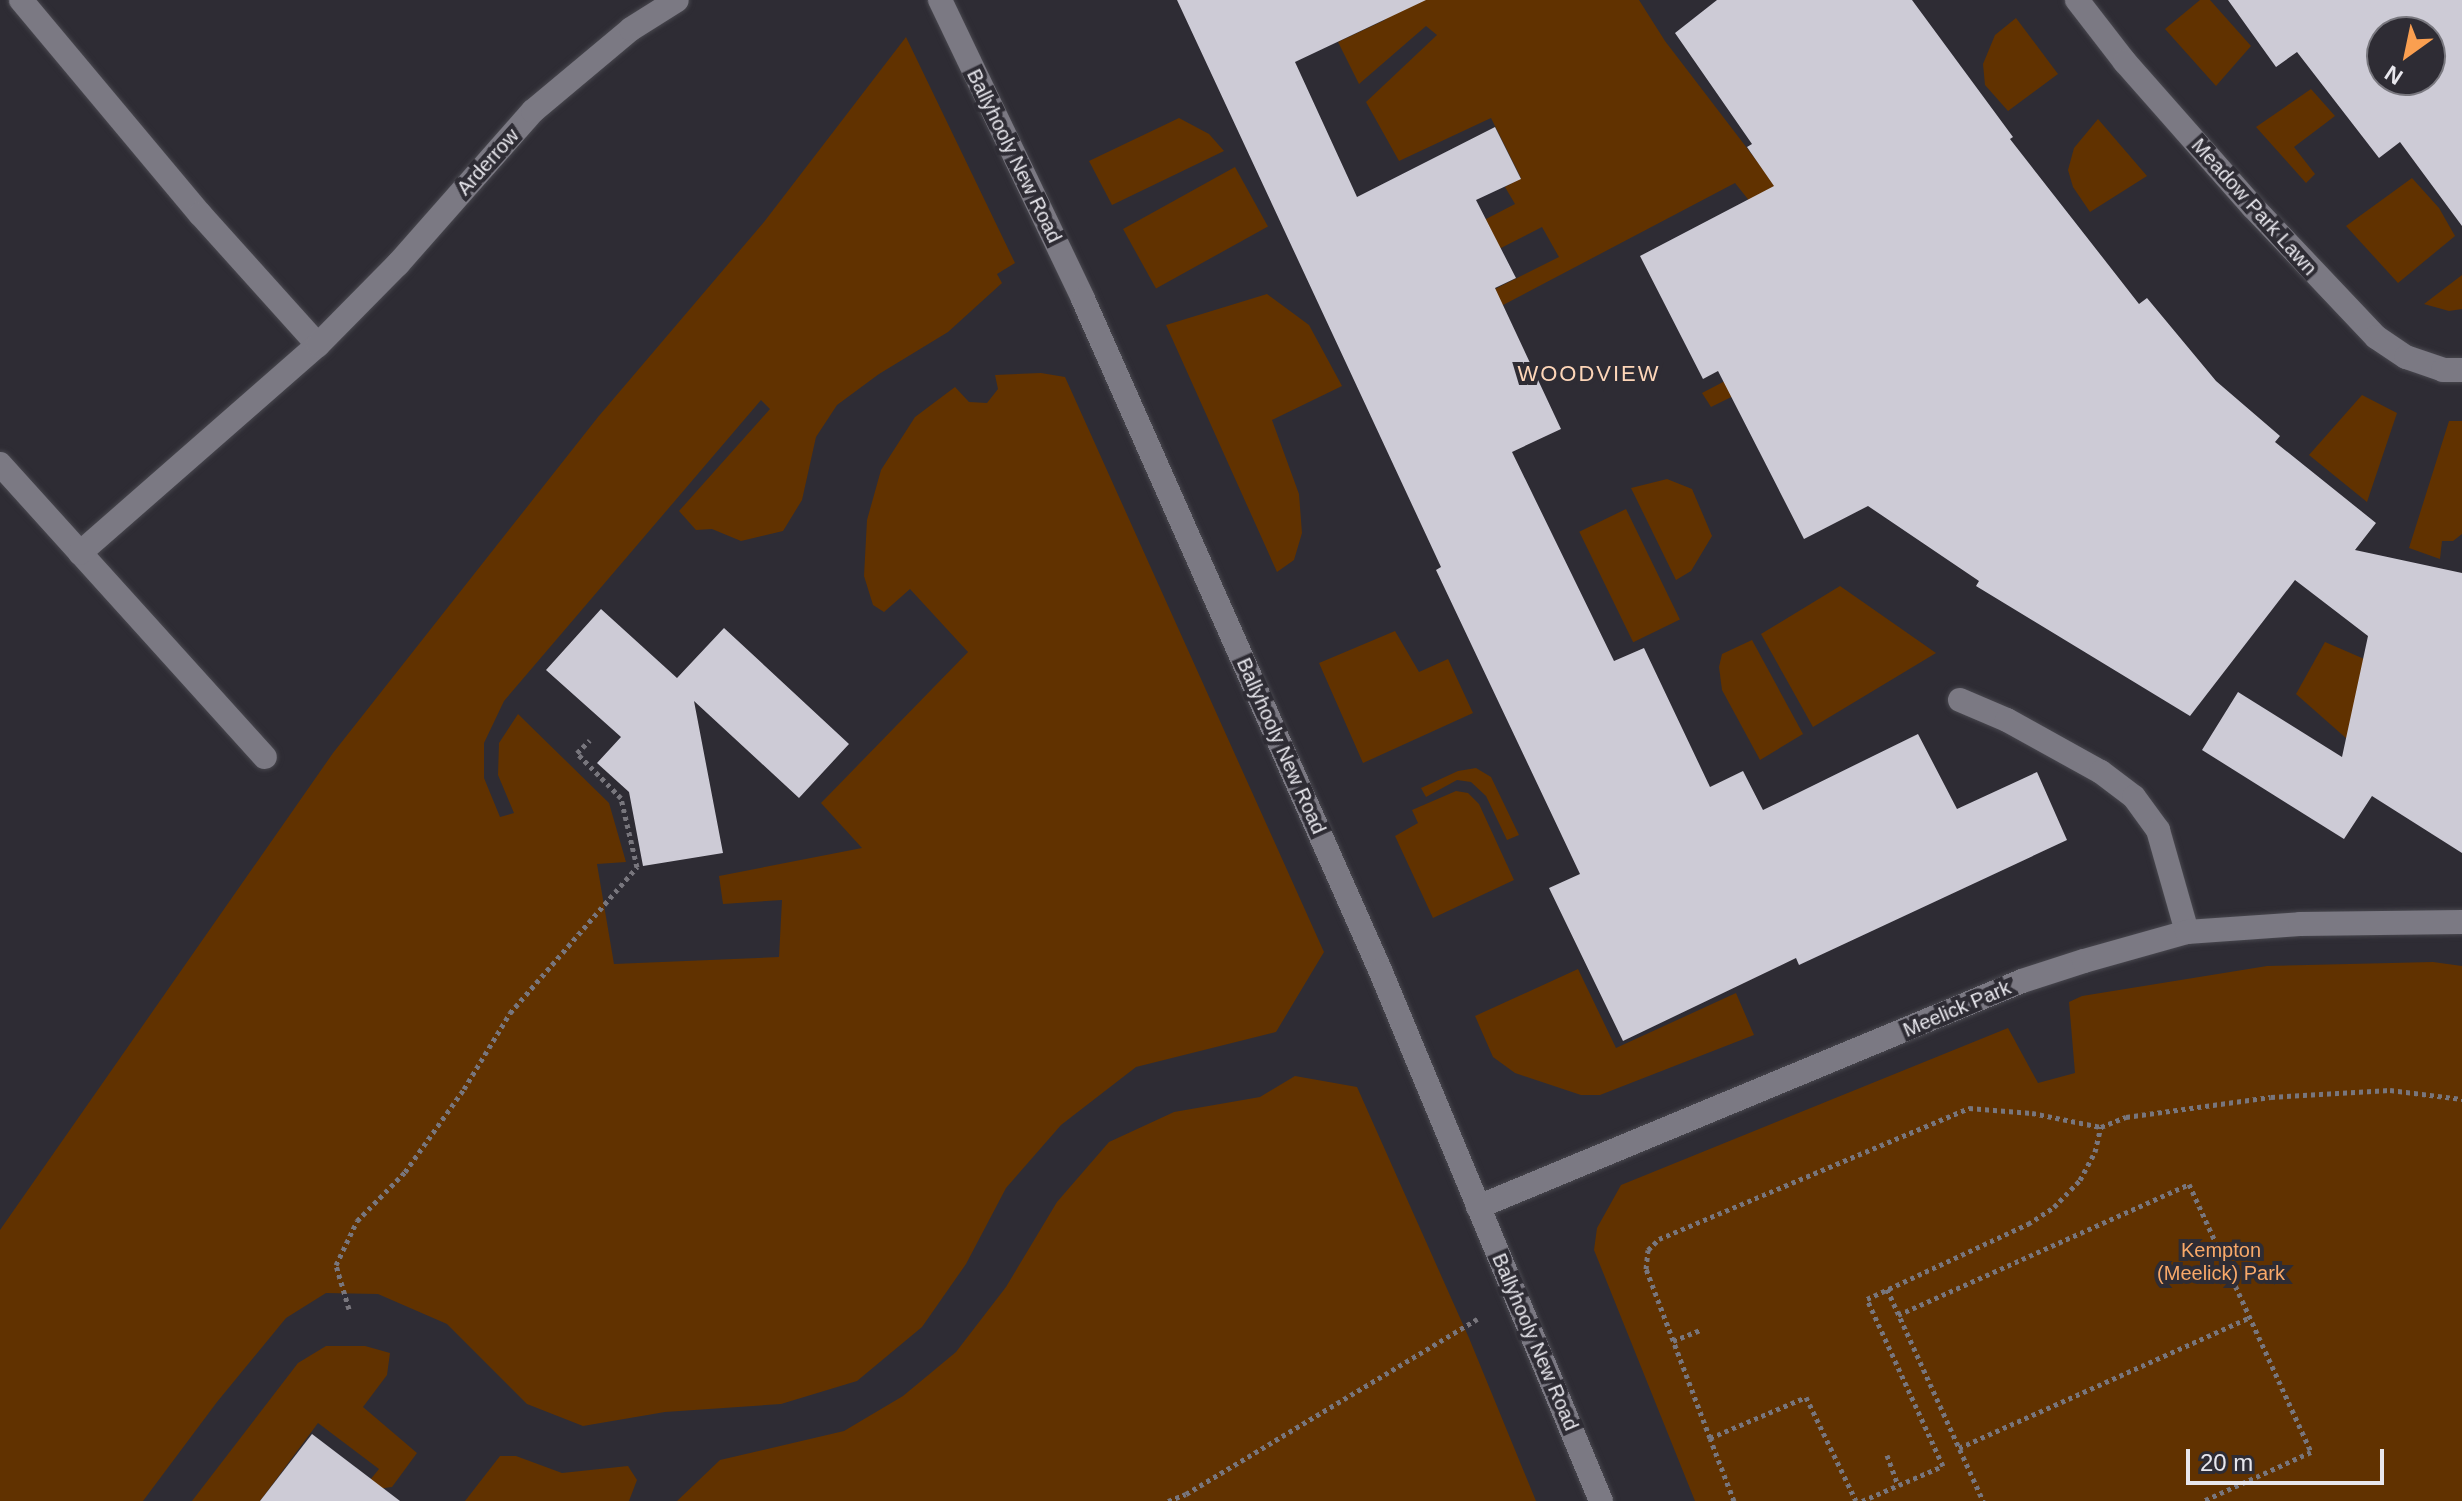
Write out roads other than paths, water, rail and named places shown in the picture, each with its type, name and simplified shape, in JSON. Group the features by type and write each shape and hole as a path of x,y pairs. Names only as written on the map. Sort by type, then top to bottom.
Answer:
{"street":[{"path":"21,0 200,214 318,345"},
{"name":"Arderrow","path":"80,553 318,345 398,264 533,111 631,29 677,0"},
{"name":"Ballyhooly New Road","path":"940,0 1083,299 1374,956 1601,1501"},
{"name":"Meadow Park Lawn","path":"2077,0 2125,62 2233,185 2376,337 2406,357 2443,370 2462,370"},
{"path":"0,464 265,757"},
{"path":"1960,700 2007,720 2101,772 2134,797 2158,830 2187,932"},
{"name":"Meelick Park","path":"1478,1207 2022,981 2187,932 2300,924 2462,922"}],"district":[{"name":"WOODVIEW","path":"1589,374"}],"park label":[{"name":"Kempton (Meelick) Park","path":"2221,1262"}]}
